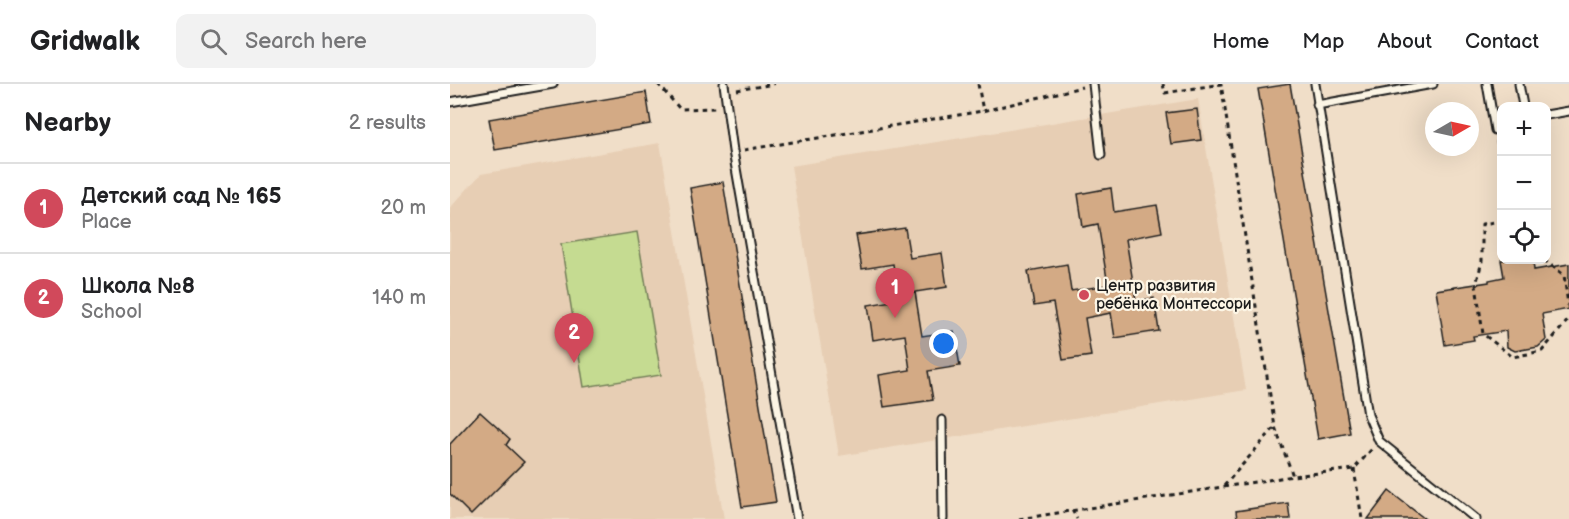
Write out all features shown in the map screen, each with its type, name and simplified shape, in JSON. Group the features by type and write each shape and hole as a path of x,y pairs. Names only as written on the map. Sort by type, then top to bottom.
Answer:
{"lane":[{"path":"450,102 553,84"},
{"path":"1093,84 1101,155"},
{"path":"1315,84 1368,415 1379,441 1476,519"},
{"path":"1317,105 1433,84"},
{"path":"1487,84 1495,130"},
{"path":"1519,84 1522,102"},
{"path":"725,88 733,151 796,519"},
{"path":"1551,114 1569,111"},
{"path":"942,420 943,519"}],"path":[{"path":"658,84 680,109 728,108"},
{"path":"725,88 774,84"},
{"path":"978,84 983,111"},
{"path":"733,151 983,111 1093,84"},
{"path":"1163,84 1164,93 1221,84 1275,427 1293,476"},
{"path":"1495,130 1499,156"},
{"path":"1497,222 1482,224 1482,261 1476,285 1483,334 1514,357 1542,351 1569,319"},
{"path":"1549,264 1564,275 1569,312"},
{"path":"1224,486 1275,427"},
{"path":"1019,519 1224,486 1354,469 1379,441"},
{"path":"1354,469 1362,519"},
{"path":"1072,510 1077,519"}],"shaded area":[{"path":"1198,99 1246,390 839,456 791,166"},
{"path":"660,143 724,519 450,519 450,208 481,174"}],"green space":[{"path":"637,232 661,375 584,387 561,244"}],"building":[{"path":"1290,84 1350,433 1318,439 1258,89"},
{"path":"646,92 651,124 495,150 489,119"},
{"path":"1197,109 1201,140 1171,144 1166,113"},
{"path":"723,182 776,502 742,507 690,188"},
{"name":"Центр развития ребёнка Монтессори","path":"1111,188 1114,212 1157,205 1162,232 1126,239 1136,301 1154,298 1159,331 1115,338 1111,313 1085,318 1091,356 1063,360 1053,303 1034,306 1028,271 1067,264 1071,291 1108,285 1098,224 1083,227 1078,194"},
{"path":"905,228 910,258 942,253 947,287 915,292 922,336 954,331 960,366 928,371 933,400 884,407 879,375 910,370 905,335 873,340 868,305 898,300 893,264 862,269 856,235"},
{"path":"1502,264 1533,264 1534,270 1569,264 1569,309 1542,314 1546,340 1538,347 1515,351 1507,347 1506,331 1473,336 1474,340 1445,345 1436,290 1489,282 1489,280 1504,277"},
{"path":"480,412 510,439 506,445 524,462 471,515 450,494 450,444"},
{"path":"1389,491 1425,519 1368,519"},
{"path":"1288,503 1290,519 1237,519 1236,511"}],"place":[{"name":"Центр развития ребёнка Монтессори","path":"1084,295"},
{"name":"Детский сад № 165","path":"895,318"},
{"name":"Школа №8","path":"574,363"}]}
